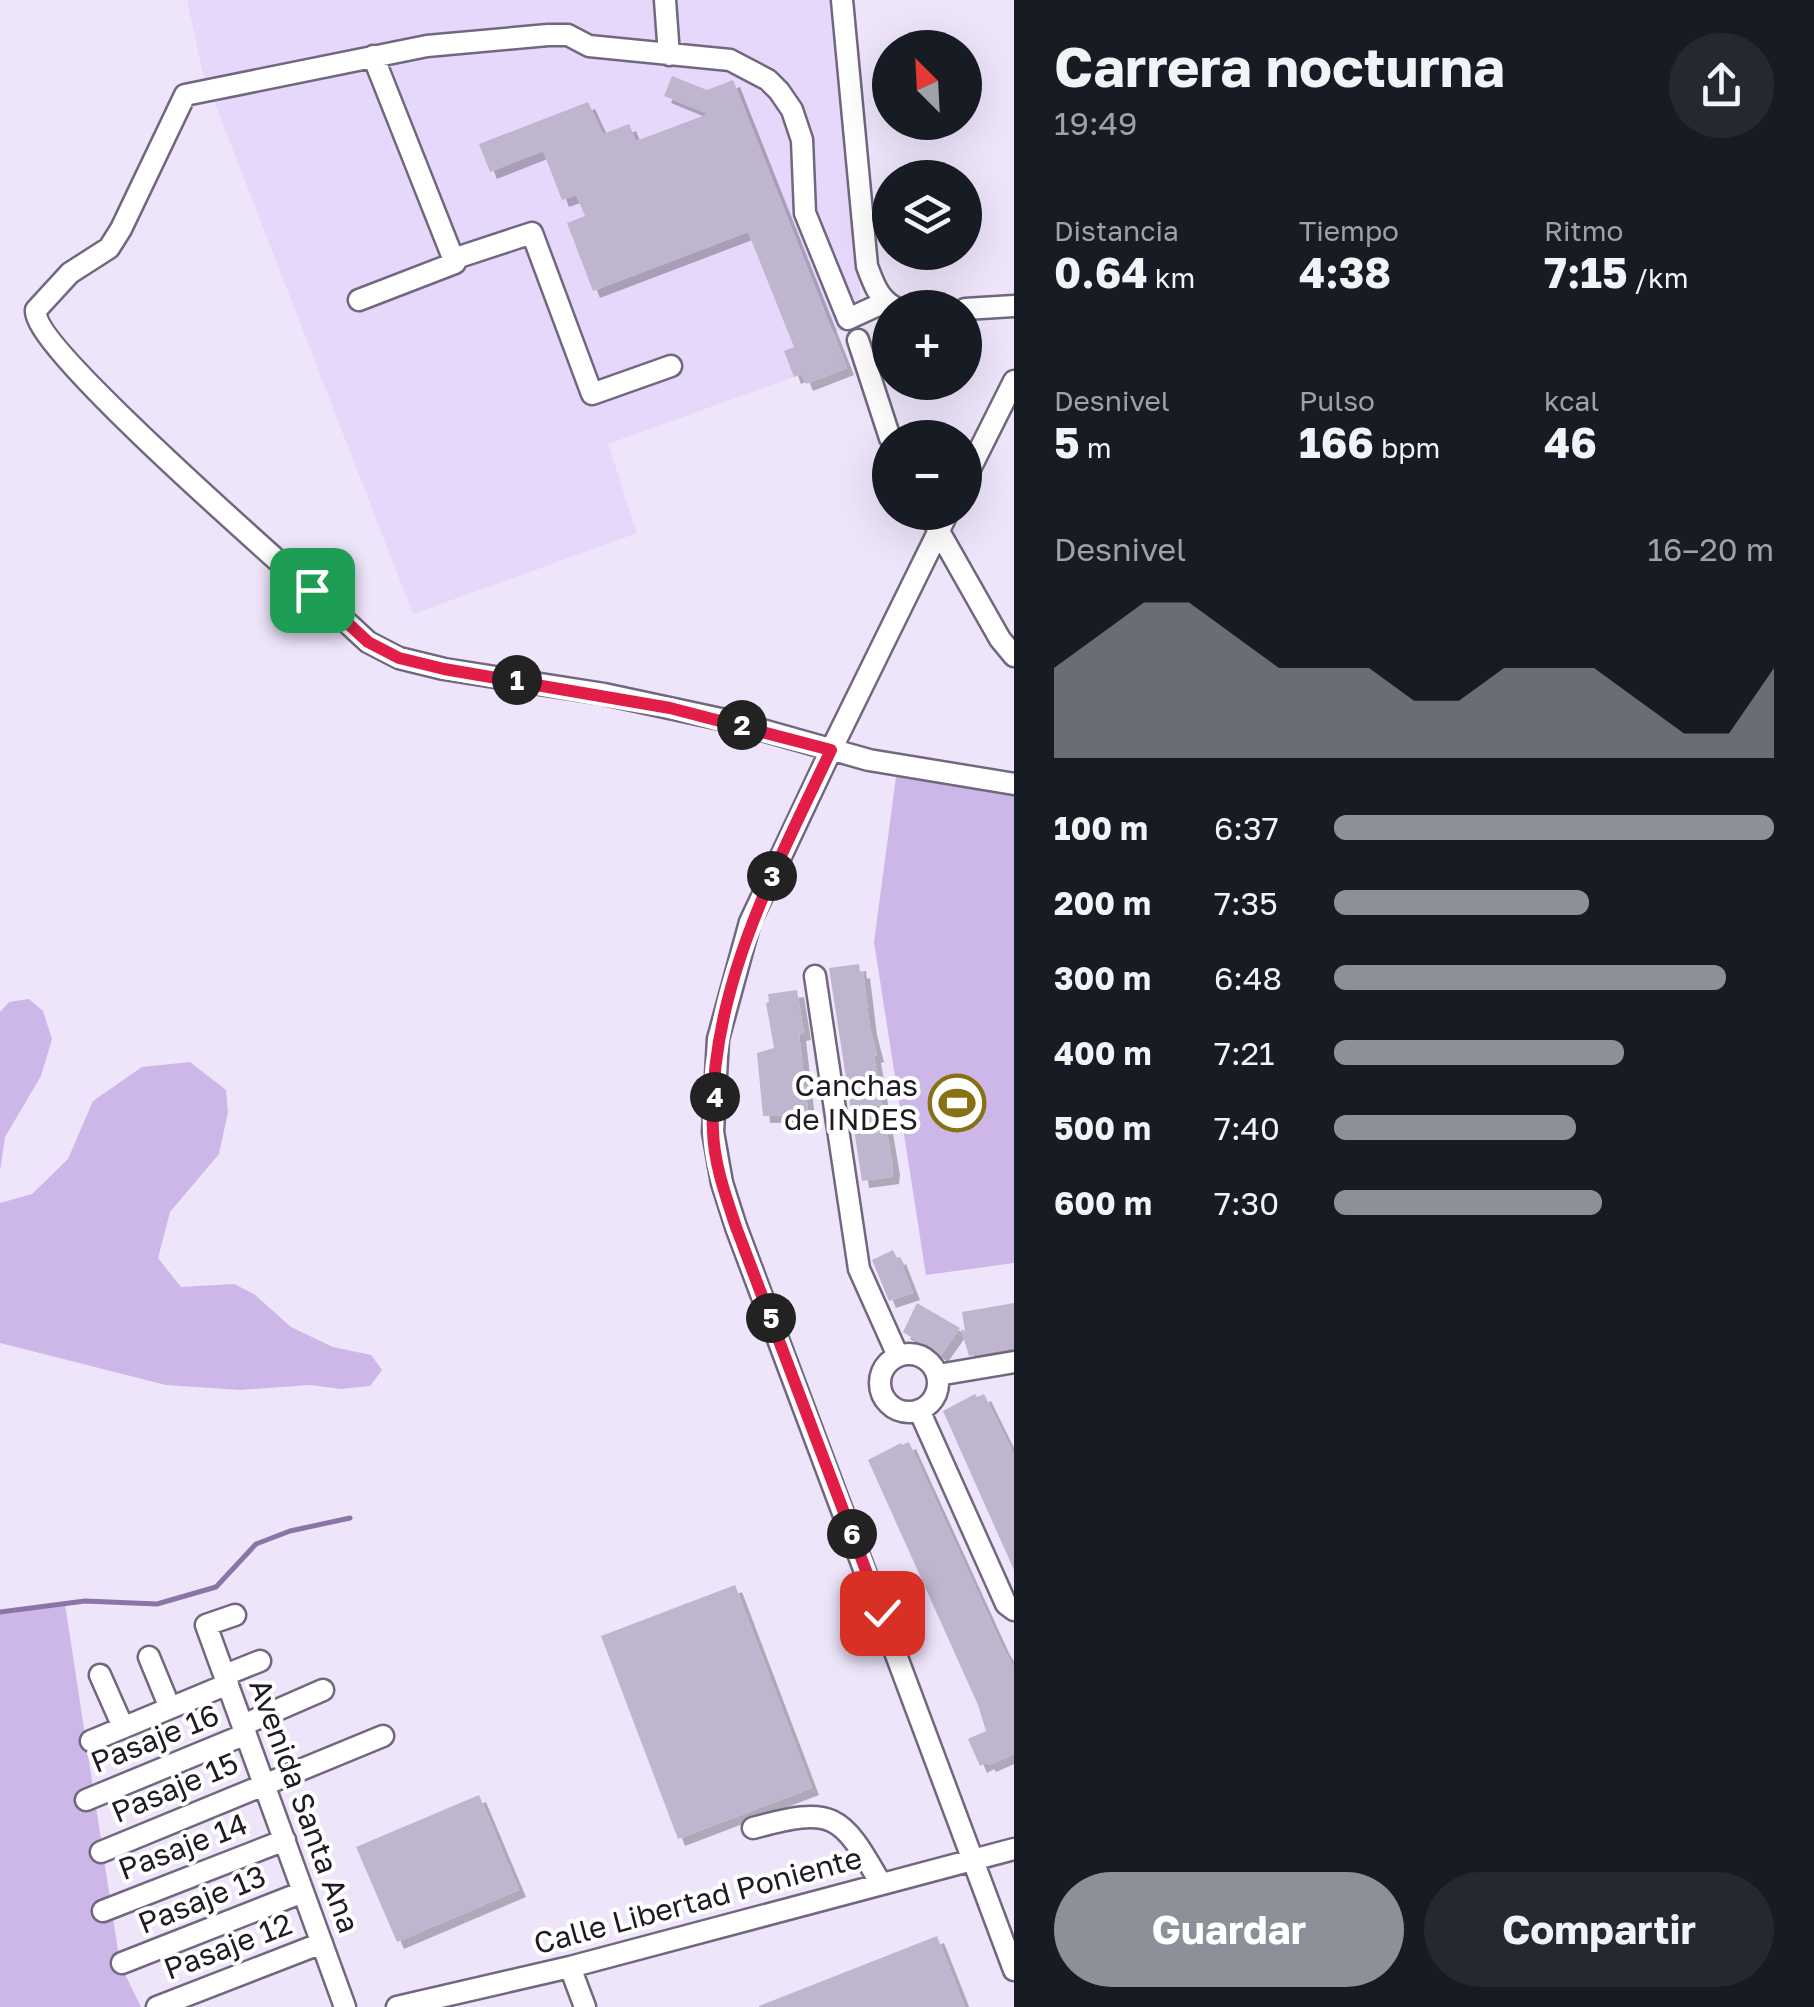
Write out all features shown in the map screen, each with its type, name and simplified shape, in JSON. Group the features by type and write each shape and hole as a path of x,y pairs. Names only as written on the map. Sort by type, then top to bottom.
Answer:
{"street":[{"path":"665,0 668,55"},
{"path":"842,0 867,266 877,290"},
{"path":"872,311 848,318 805,213 802,140 792,110 768,80 730,60 589,46 568,35 444,44 185,95 121,229 108,248 70,274 34,317 93,390 381,650 444,669 685,711 891,764 1014,784"},
{"path":"359,300 455,263 374,56"},
{"path":"453,259 532,233 592,394 671,366"},
{"path":"982,308 1014,306"},
{"path":"858,340 884,420"},
{"path":"982,445 1014,381"},
{"path":"938,532 750,922 718,1039 713,1132 722,1183 736,1227 1014,1970"},
{"path":"938,532 1000,639 1014,656"},
{"path":"815,976 859,1269 898,1356"},
{"path":"898,1356 926,1359 938,1375 937,1392 919,1410 909,1412 890,1406 880,1388 883,1369 898,1356"},
{"path":"938,1375 1014,1362"},
{"path":"919,1410 1006,1604 1014,1610"},
{"name":"Avenida Santa Ana","path":"235,1616 206,1626 345,2007"},
{"path":"149,1657 170,1708"},
{"path":"91,1740 170,1708 260,1661"},
{"path":"100,1675 123,1727"},
{"name":"Pasaje 16","path":"86,1800 245,1730 322,1690"},
{"name":"Pasaje 15","path":"101,1852 383,1736"},
{"path":"752,1828 814,1814 832,1820 854,1836 881,1884"},
{"name":"Pasaje 14","path":"103,1911 284,1840"},
{"name":"Calle Libertad Poniente","path":"397,2007 570,1967 1014,1849"},
{"name":"Pasaje 13","path":"122,1964 303,1892"},
{"name":"Pasaje 12","path":"157,2007 322,1942"},
{"path":"570,1967 585,2007"}],"shaded area":[{"path":"187,0 831,0 863,322 785,351 794,377 608,444 637,533 413,614 202,70"},
{"name":"Canchas de INDES","path":"896,777 1014,793 1014,1263 926,1275 874,942"},
{"path":"29,999 43,1011 52,1039 41,1076 5,1137 0,1171 0,1012 9,1002"},
{"path":"190,1062 226,1090 228,1112 219,1154 170,1212 158,1258 181,1287 234,1284 254,1294 291,1327 333,1347 371,1355 382,1370 370,1386 240,1390 166,1385 0,1343 0,1203 32,1194 68,1159 93,1101 142,1067"},
{"path":"65,1604 120,1964 141,2007 0,2007 0,1612"}],"building":[{"path":"672,76 707,90 733,80 847,368 806,384 802,374 794,377 784,351 794,347 748,232 593,291 567,223 585,216 576,195 562,200 543,151 490,172 479,144 588,102 603,134 629,124 636,141 708,114 664,96"},
{"path":"859,964 893,1168 892,1177 862,1181 829,968"},
{"path":"797,990 804,1033 799,1034 808,1111 799,1112 800,1115 763,1116 757,1053 774,1048 768,994"},
{"path":"893,1250 913,1293 889,1301 872,1260"},
{"path":"917,1303 960,1328 941,1355 903,1332"},
{"path":"1014,1303 1014,1348 969,1356 961,1329 965,1331 962,1312"},
{"path":"975,1394 984,1394 1014,1455 1014,1570 943,1411"},
{"path":"909,1442 1014,1667 1014,1754 989,1765 987,1762 980,1766 968,1739 986,1731 978,1705 868,1460"},
{"path":"735,1585 812,1788 678,1839 601,1636"},
{"path":"479,1795 519,1890 397,1942 356,1847"},
{"path":"937,1936 965,2007 759,2007 759,2006"}],"waterway":[{"path":"0,1612 85,1601 157,1604 216,1587 256,1544 290,1531 350,1518"}],"place":[{"name":"Canchas de INDES","path":"957,1103"}],"route":[{"path":"312,590 368,642 399,658 670,708 831,750 750,922 718,1039 713,1132 722,1183 736,1227 882,1613"}]}
